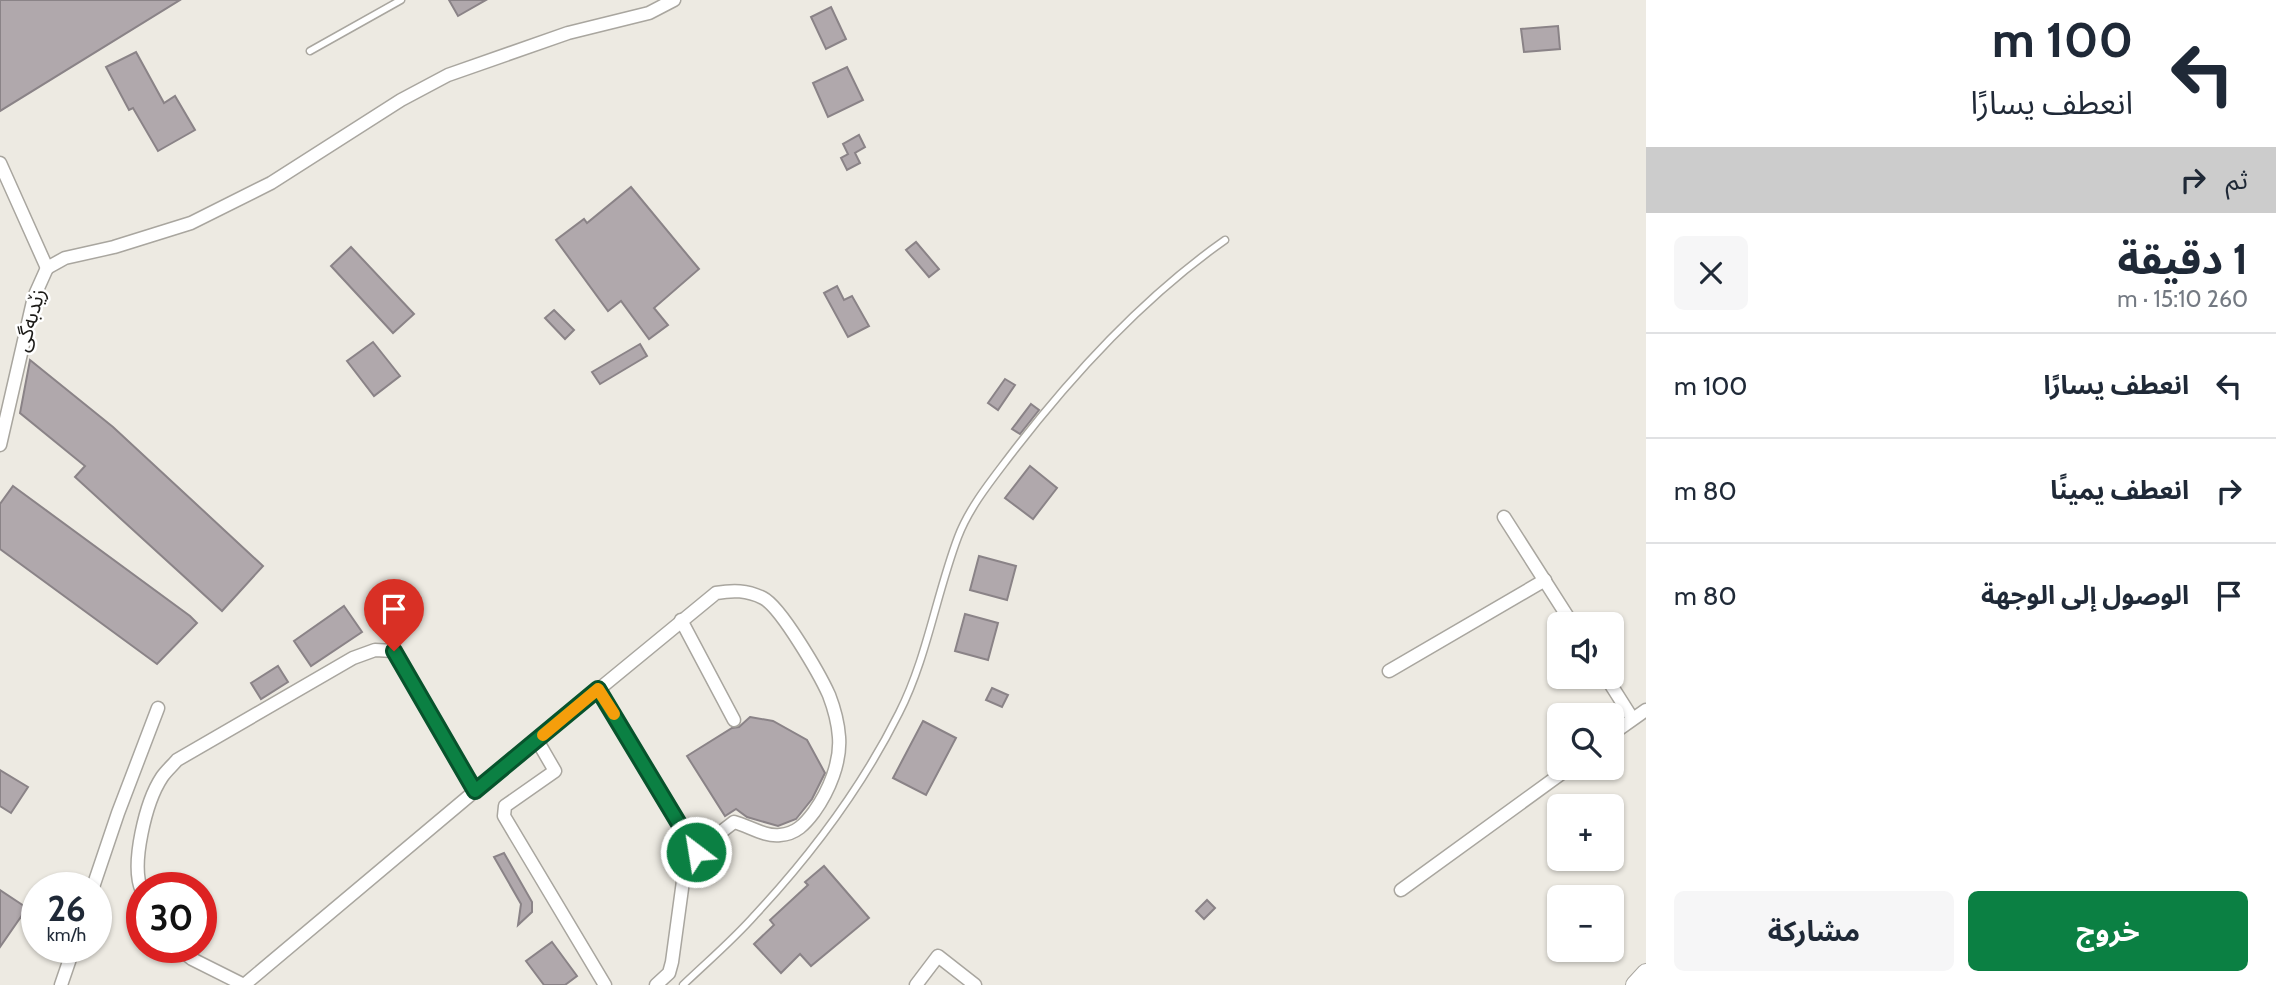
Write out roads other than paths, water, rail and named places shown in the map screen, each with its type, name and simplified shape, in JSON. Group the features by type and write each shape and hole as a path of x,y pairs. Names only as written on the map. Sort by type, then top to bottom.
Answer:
{"street":[{"path":"47,268 65,258 114,247 191,223 271,183 401,100 448,75 568,33 649,13 674,0"},
{"name":"زێدبەگی","path":"0,163 47,268 34,297 0,445"},
{"path":"1504,517 1565,612"},
{"path":"1389,671 1545,580"},
{"path":"198,963 244,985 681,620 716,593 736,589 764,598 778,610 827,692 836,713 839,757 826,792 808,820 796,832 779,836 734,822 686,859 672,962 669,973 656,985"},
{"path":"681,620 734,720"},
{"path":"137,872 138,848 161,778 177,760 353,658 375,650 394,651 475,791"},
{"path":"598,689 696,852"},
{"path":"1614,689 1632,718"},
{"path":"98,872 158,708"},
{"path":"1624,724 1646,710"},
{"path":"537,740 555,771 514,798 505,806 504,816 605,985"},
{"path":"1401,890 1552,780"},
{"path":"916,985 938,956 975,985"},
{"path":"61,985 69,963"},
{"path":"1635,985 1646,973"}],"lane":[{"path":"310,51 401,0"},
{"path":"683,985 755,916 820,839 852,795 900,712 924,650 958,535 987,486 1077,373 1119,330 1225,240"}]}
